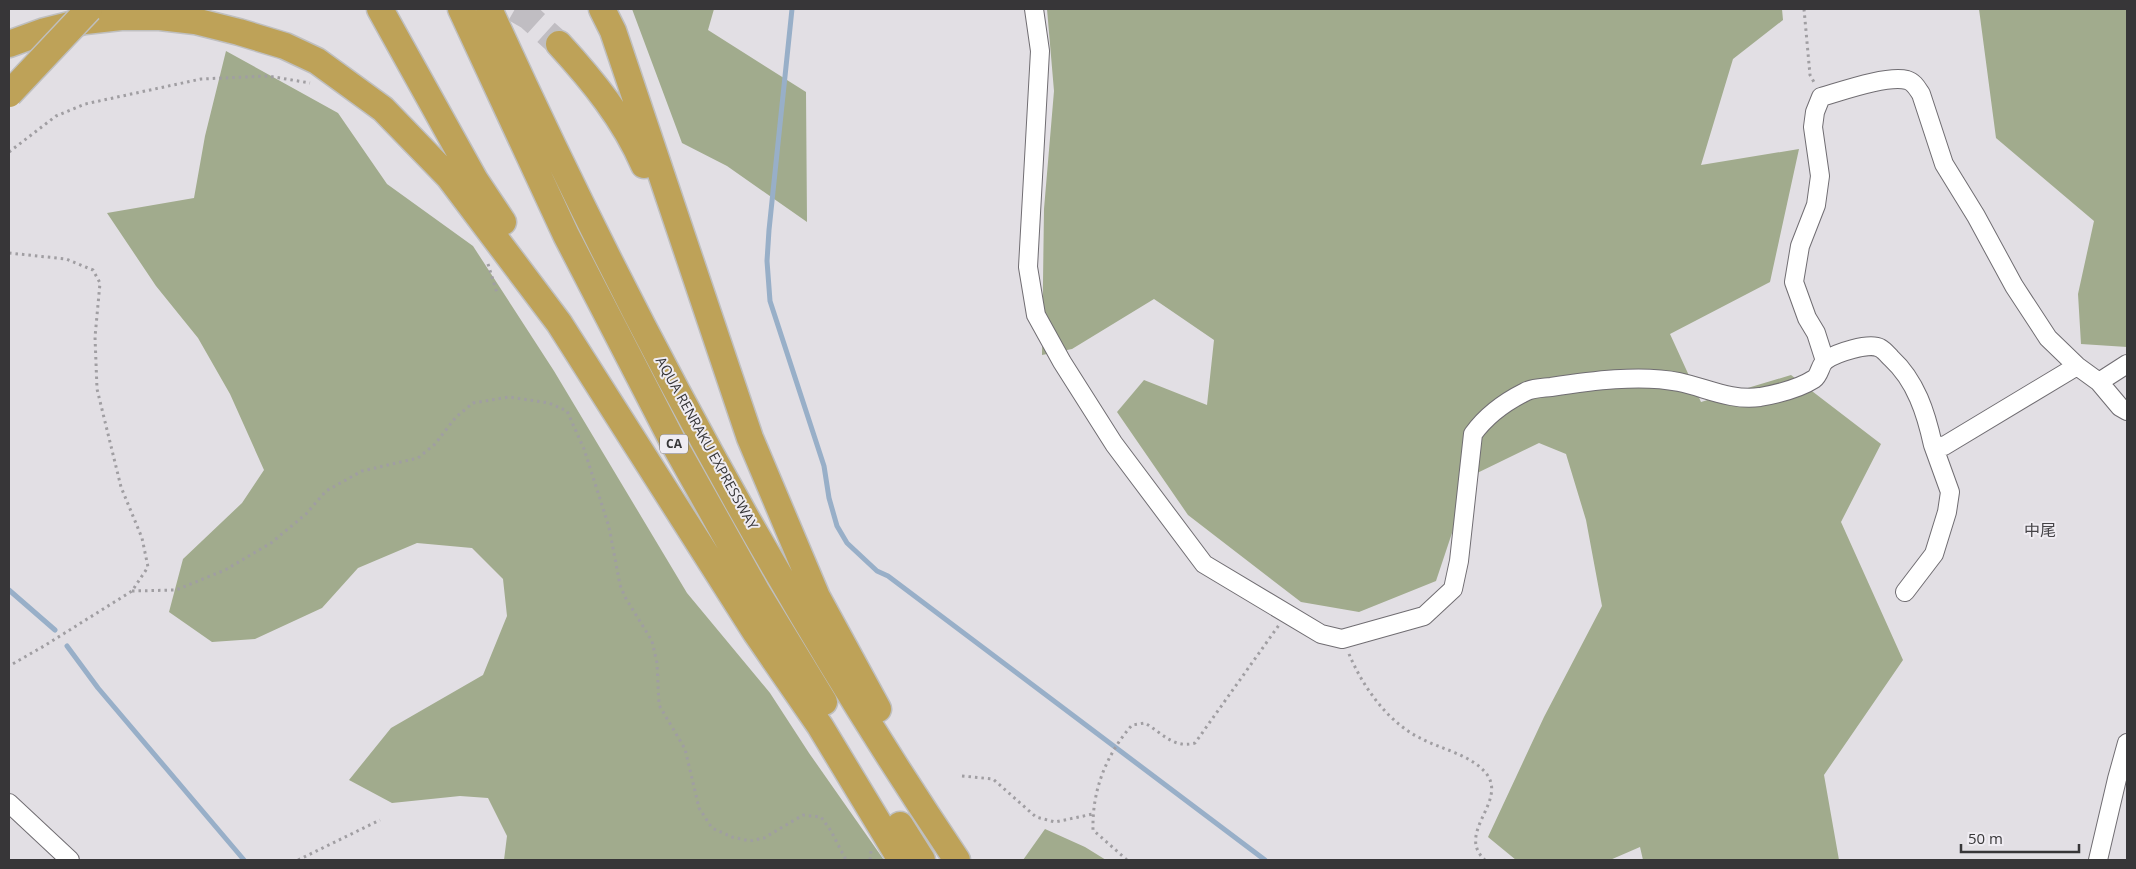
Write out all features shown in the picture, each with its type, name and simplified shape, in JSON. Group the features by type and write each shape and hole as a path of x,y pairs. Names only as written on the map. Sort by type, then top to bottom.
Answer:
{"highway":[{"path":"9,94 89,9"},
{"path":"380,9 475,180 539,278 559,323"},
{"name":"AQUA RENRAKU EXPRESSWAY","path":"460,9 566,235 674,444 757,592 922,860"},
{"name":"AQUA RENRAKU EXPRESSWAY","path":"489,9 589,222 697,428 852,699 952,854"},
{"path":"602,9 613,31 750,438 817,597 869,694 971,860"},
{"path":"9,44 46,31 85,21 122,17 160,17 195,22 239,32 285,46 317,61 383,109 448,177 559,323 751,624 820,726 902,860"},
{"path":"559,44 583,70 624,124 675,236 694,270"}],"street":[{"path":"1034,9 1040,51 1028,267 1036,315 1062,362 1114,444 1204,564 1286,615 1321,634 1342,640 1424,616 1453,588 1459,561 1472,434 1485,418 1526,391 1580,383 1642,379 1679,382 1741,398 1761,397 1816,378 1825,361 1864,346 1880,347 1900,366 1918,394 1929,424 1933,445 1950,492 1934,554 1905,592"},
{"path":"1825,361 1816,333 1807,318 1794,282 1800,246 1816,205 1820,176 1813,127 1815,112 1821,97 1868,84 1897,79 1908,80 1915,84 1921,94 1944,164 1976,216 2014,286 2048,338 2077,366 2099,382 2120,407 2127,411"},
{"path":"2099,382 2127,364"},
{"path":"1933,445 1944,446 2077,366"},
{"path":"2098,860 2116,779 2127,743"},
{"path":"9,803 70,860"}],"path":[{"path":"1804,9 1810,75 1821,97"},
{"path":"9,152 56,116 86,104 201,79 268,76 306,81 313,84"},
{"path":"9,253 66,259 93,270 100,283 95,338 98,389 122,487 142,538 148,567 132,591 9,666"},
{"path":"486,258 497,293"},
{"path":"132,591 176,590 225,570 271,543 306,514 326,491 362,471 418,458 435,444 456,417 473,403 509,397 549,403 567,411 584,449 609,527 620,585 624,597 652,641 657,663 659,705 685,749 699,808 712,828 732,837 750,841 764,838 804,815 820,817 831,831 846,860"},
{"path":"1128,860 1093,830 1092,814 1101,775 1121,737 1132,724 1145,723 1172,743 1185,746 1195,744 1286,615"},
{"path":"1342,640 1356,672 1370,693 1402,727 1420,739 1463,755 1487,774 1492,784 1491,797 1476,833 1476,849 1485,860"},
{"path":"962,776 994,779 1036,817 1055,822 1092,814"},
{"path":"298,860 380,820"}],"green space":[{"path":"632,9 714,9 708,30 806,92 807,222 727,166 682,143"},
{"path":"1047,9 1782,9 1783,20 1733,59 1701,165 1799,149 1770,282 1670,334 1701,402 1791,375 1881,444 1841,522 1903,660 1824,775 1839,860 1643,860 1640,847 1610,860 1516,860 1488,837 1544,717 1602,606 1586,520 1566,454 1539,443 1471,476 1436,581 1359,612 1301,602 1188,515 1117,412 1144,380 1207,405 1214,340 1154,299 1072,349 1042,355 1044,209 1054,91"},
{"path":"1979,9 2127,9 2127,347 2081,344 2078,294 2094,221 1996,138"},
{"path":"226,51 338,113 387,184 473,246 554,371 687,593 770,693 809,753 884,860 504,860 507,836 488,798 460,796 392,803 349,780 391,728 483,675 507,616 503,579 472,548 417,543 358,568 322,608 255,639 212,642 169,612 183,559 242,503 264,470 230,394 198,338 156,286 107,213 194,198 205,136"},
{"path":"1045,829 1085,847 1106,860 1023,860"}],"waterway":[{"path":"792,9 769,230 767,261 770,301 824,466 829,498 837,526 847,543 877,571 888,576 1265,860"},
{"path":"9,590 55,630"},
{"path":"67,646 98,688 244,860"}],"tunnel":[{"path":"515,9 529,17 559,44"}],"district":[{"name":"中尾","path":"2040,530"}]}
